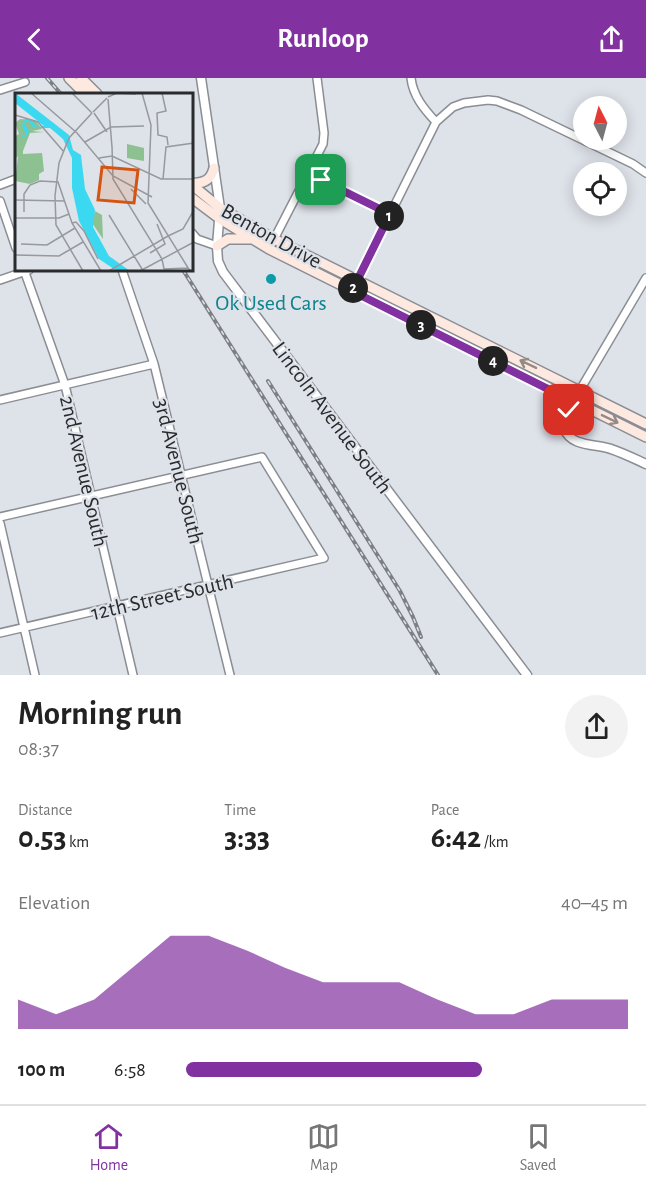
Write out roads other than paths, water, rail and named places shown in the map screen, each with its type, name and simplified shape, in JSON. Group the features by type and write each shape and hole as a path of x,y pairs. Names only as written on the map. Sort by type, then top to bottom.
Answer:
{"main road":[{"path":"69,78 84,93"},
{"path":"81,78 96,93"},
{"path":"194,184 205,182 213,174 214,168"},
{"name":"Benton Drive","path":"194,186 220,208 274,238 646,424"},
{"name":"Benton Drive","path":"194,200 220,219 269,249 646,436"},
{"path":"216,246 228,239 253,240"}],"street":[{"name":"Lincoln Avenue South","path":"201,78 220,208 216,246 218,261 223,272 527,675"},
{"path":"269,249 323,144 324,133 317,78"},
{"path":"411,78 416,97 424,110 436,122"},
{"path":"0,90 25,82"},
{"path":"352,291 436,122 453,107 464,103 497,101 633,164 646,173"},
{"path":"309,174 390,214"},
{"path":"0,185 15,179"},
{"path":"0,201 15,245"},
{"path":"194,235 216,246"},
{"path":"0,280 23,272"},
{"name":"2nd Avenue South","path":"26,272 65,385 133,675"},
{"name":"3rd Avenue South","path":"123,272 154,364 230,675"},
{"path":"646,278 580,390 566,419 565,429 571,438 582,443 609,448 646,465"},
{"path":"0,400 154,364"},
{"name":"12th Street South","path":"0,633 324,558 262,457 182,475"},
{"path":"0,517 182,475"},
{"path":"0,524 35,675"}],"railway":[{"path":"47,78 60,93"},
{"path":"184,272 438,675"},
{"path":"268,381 400,591 421,637"}],"place":[{"name":"Ok Used Cars","path":"271,279"}]}
